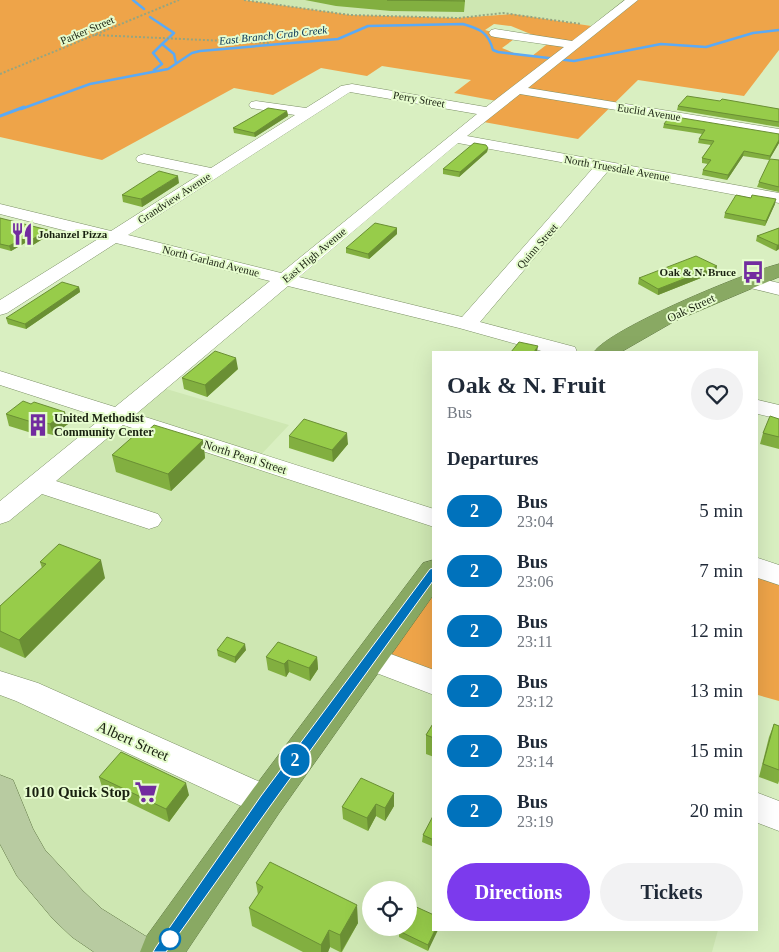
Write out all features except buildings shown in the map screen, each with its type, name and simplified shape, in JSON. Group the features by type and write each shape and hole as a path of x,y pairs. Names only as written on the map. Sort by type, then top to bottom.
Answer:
{"highway":[{"name":"Oak Street","path":"608,351 694,304 779,270"},
{"path":"161,952 266,801 432,574"}],"main road":[{"path":"0,791 16,836 31,863 86,923 132,952"}],"street":[{"name":"East High Avenue","path":"0,515 455,138 632,0"},
{"path":"495,33 572,48"},
{"name":"Perry Street","path":"349,88 489,112"},
{"name":"Grandview Avenue","path":"0,309 349,88"},
{"name":"Euclid Avenue","path":"518,90 779,133"},
{"path":"256,105 307,113"},
{"name":"North Truesdale Avenue","path":"455,138 779,198"},
{"path":"144,159 213,173"},
{"name":"Quinn Street","path":"466,324 479,312 604,166"},
{"name":"North Garland Avenue","path":"0,209 466,324 563,351"},
{"path":"749,282 779,289"},
{"name":"North Pearl Street","path":"0,378 432,517"},
{"path":"758,406 779,412"},
{"path":"38,484 149,520"},
{"path":"758,568 779,575"},
{"path":"369,658 432,682"},
{"name":"Albert Street","path":"0,683 27,692 266,801"},
{"path":"758,808 779,816"}],"path":[{"name":"Parker Street","path":"0,74 179,0"},
{"path":"244,0 350,14 459,18 496,13 512,14 598,27"},
{"path":"94,35 270,42"}],"shaded area":[{"path":"0,0 244,0 350,15 456,18 512,14 598,27 632,0 779,0 779,50 744,96 638,80 578,139 478,121 502,102 454,93 471,80 382,66 367,76 321,68 273,95 234,88 102,160 0,137","holes":["494,24 511,26 550,42 532,56 514,53 502,48 517,37 485,30"]},
{"path":"244,0 632,0 598,27 512,14 456,18 350,15"},
{"path":"156,386 289,425 256,460 432,517 432,931 718,931 712,952 0,952 0,515"},
{"path":"758,568 779,575 779,701 758,695"},
{"path":"432,574 432,682 375,649"}],"waterway":[{"path":"133,0 144,9"},
{"path":"150,17 174,33 162,44"},
{"name":"East Branch Crab Creek","path":"21,109 90,84 168,69 192,53 200,51 338,39 368,26 463,24 486,35 493,50 498,52 574,61 661,44 706,47 753,33 779,30"},
{"path":"154,70 162,64 153,53 162,44"},
{"path":"162,44 174,54 176,63"},
{"name":"East Branch Crab Creek","path":"0,116 24,107"}],"bus line":[{"name":"2","path":"161,952 266,801 432,574"}],"place":[{"name":"Johanzel Pizza","path":"22,234"},
{"name":"Oak & N. Bruce","path":"753,272"},
{"name":"United Methodist Community Center","path":"38,425"},
{"name":"1010 Quick Stop","path":"146,792"}]}
